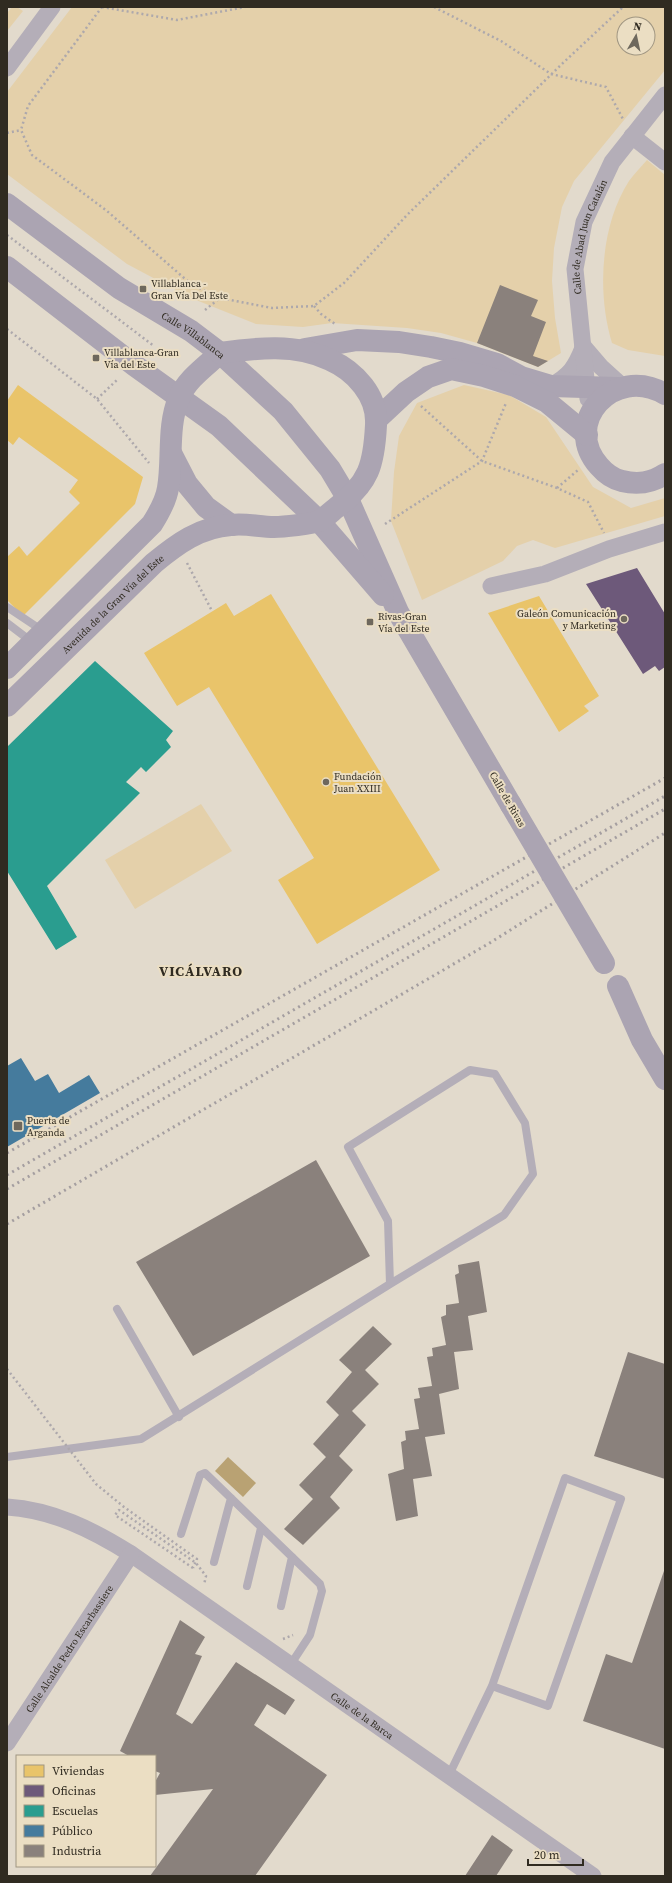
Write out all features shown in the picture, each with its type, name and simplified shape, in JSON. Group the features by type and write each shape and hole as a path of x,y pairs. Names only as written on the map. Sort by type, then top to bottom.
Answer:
{"main road":[{"name":"Calle Villablanca","path":"7,204 119,288 183,326 220,354 283,411 330,470 348,499"},
{"path":"7,267 179,398 219,426 319,521"},
{"path":"7,668 152,524 163,506 168,489 172,425 179,398 190,380 220,354 254,348 299,350 357,340 375,340 431,347 497,364 521,377 551,386 587,388 620,387 638,384 654,388 665,394"},
{"name":"Avenida de la Gran Vía del Este","path":"7,706 154,563 178,543 200,532 231,524 274,527 319,521 348,499 364,482 375,452 376,420 373,402 364,387 342,365 324,356 299,350"},
{"path":"376,420 406,392 428,377 450,369 484,376 515,386 547,402 588,426"},
{"path":"620,387 605,395 596,405 588,426 589,449 595,462 605,472 617,480 630,483 644,483 663,477"},
{"path":"171,453 192,490 206,507 231,524"},
{"name":"Calle de Rivas","path":"348,499 398,612 618,986 652,1034 665,1047"},
{"name":"Calle de Rivas","path":"319,521 398,612"},
{"name":"Calle de Rivas","path":"618,986 642,1040 665,1079"}],"street":[{"path":"7,68 52,7"},
{"name":"Calle de Abad Juan Catalán","path":"588,426 587,388 575,269 584,222 628,129 665,95"},
{"path":"628,129 665,162"},
{"path":"583,346 620,387"},
{"name":"Calle de Abad Juan Catalán","path":"551,386 567,377 576,365 583,346"},
{"path":"491,586 545,574 609,549 665,532"},
{"name":"Calle de la Barca","path":"7,1507 41,1512 71,1521 100,1534 291,1664 593,1876"},
{"name":"Calle Alcalde Pedro Escarbassiere","path":"7,1743 131,1554"}],"lane":[{"path":"7,607 38,637"},
{"path":"7,623 38,637"},
{"path":"7,1457 141,1440 390,1284 504,1215 533,1174 525,1123 495,1074 470,1070 348,1147 388,1221 390,1284"},
{"path":"117,1309 179,1417"},
{"path":"181,1534 200,1475 205,1473 320,1584 322,1591 310,1635 291,1664"},
{"path":"449,1775 492,1686 565,1478 621,1499 548,1706 492,1686"},
{"path":"214,1562 231,1498"},
{"path":"247,1586 261,1528"},
{"path":"281,1606 292,1557"}],"path":[{"path":"245,7 177,20 102,7 28,106 21,130 32,155 107,211 191,284 220,298 272,308 314,306 344,284 407,215 551,74 623,7"},
{"path":"434,7 501,42 551,74 606,87 628,129"},
{"path":"7,133 21,130"},
{"path":"7,235 154,346"},
{"path":"205,310 220,298"},
{"path":"314,306 321,314 340,327"},
{"path":"7,329 97,399 153,467"},
{"path":"97,399 120,378"},
{"path":"385,524 482,461 509,395 515,386"},
{"path":"417,403 482,461 557,488 588,502 604,533 609,549"},
{"path":"557,488 580,469"},
{"path":"185,559 212,612"},
{"path":"7,1369 96,1484 197,1559 195,1564 193,1568 116,1515 119,1510 190,1559 196,1563 206,1576 204,1586"},
{"path":"123,1527 126,1523 193,1569 196,1563"}],"shaded area":[{"path":"12,7 17,7 23,11 7,31 7,13"},
{"path":"72,7 665,7 665,70 574,181 562,207 554,248 552,281 555,318 561,353 538,367 477,343 441,333 407,328 332,323 303,327 256,324 191,298 127,264 7,174 7,92"},
{"path":"647,160 665,175 665,356 628,350 612,343 604,303 604,260 612,218 619,199 629,181"},
{"path":"464,385 509,395 546,417 593,487 631,508 665,498 665,516 555,548 533,540 517,546 503,561 422,600 391,521 394,472 399,436 417,403"},
{"path":"201,804 232,851 135,909 105,860"},
{"path":"228,1457 256,1483 243,1497 215,1471"}],"building: Viviendas":[{"path":"18,385 143,477 135,504 23,616 7,600 7,557 19,546 27,556 80,503 69,492 78,480 19,437 13,445 7,440 7,401"},
{"name":"Fundación Juan XXIII","path":"271,594 440,870 317,944 278,880 314,858 209,687 177,706 144,653 226,603 234,616"},
{"path":"539,596 599,696 584,706 589,711 559,732 488,613"}],"building: Oficinas":[{"path":"637,568 665,614 665,667 659,671 655,666 643,674 586,584"}],"building: Escuelas":[{"path":"95,661 173,731 166,740 171,747 146,772 141,767 126,782 140,793 47,886 77,937 56,950 7,871 7,747"}],"building: Público":[{"path":"21,1058 35,1081 48,1074 59,1093 89,1075 100,1093 7,1147 7,1066"}],"building: Industria":[{"path":"500,285 538,300 531,316 546,322 533,356 548,361 538,367 477,343"},
{"path":"316,1160 370,1256 193,1356 136,1262"},
{"path":"479,1261 487,1312 468,1316 473,1350 454,1352 459,1389 439,1394 445,1434 425,1437 432,1476 413,1479 418,1516 396,1521 388,1474 404,1469 401,1442 406,1440 405,1431 419,1429 414,1399 420,1398 418,1388 432,1386 427,1357 433,1356 432,1348 446,1345 441,1317 446,1315 446,1305 459,1303 455,1275 459,1273 458,1265"},
{"path":"373,1326 392,1344 365,1370 379,1384 352,1411 366,1425 339,1456 353,1470 330,1497 340,1508 303,1545 284,1529 313,1499 299,1485 326,1457 313,1444 339,1415 326,1402 352,1372 339,1360"},
{"path":"628,1352 665,1364 665,1479 594,1456"},
{"path":"665,1568 665,1749 583,1721 606,1654 632,1663"},
{"path":"180,1620 205,1637 195,1654 202,1656 176,1714 192,1724 236,1662 295,1700 285,1715 267,1704 254,1725 327,1775 255,1876 150,1876 213,1789 156,1795 156,1780 160,1773 156,1771 156,1755 127,1755 120,1751"},
{"path":"492,1835 513,1850 496,1876 465,1876"}],"railway":[{"path":"7,1153 665,778"},
{"path":"7,1175 665,796"},
{"path":"7,1189 665,809"},
{"path":"7,1224 488,944 665,833"}],"place":[{"name":"Villablanca - Gran Vía Del Este","path":"143,289"},
{"name":"Villablanca-Gran Vía del Este","path":"96,358"},
{"name":"Galeón Comunicación y Marketing","path":"624,619"},
{"name":"Rivas-Gran Vía del Este","path":"370,622"},
{"name":"Fundación Juan XXIII","path":"326,782"},
{"name":"Puerta de Arganda","path":"18,1126"}],"district":[{"name":"VICÁLVARO","path":"201,971"}]}
